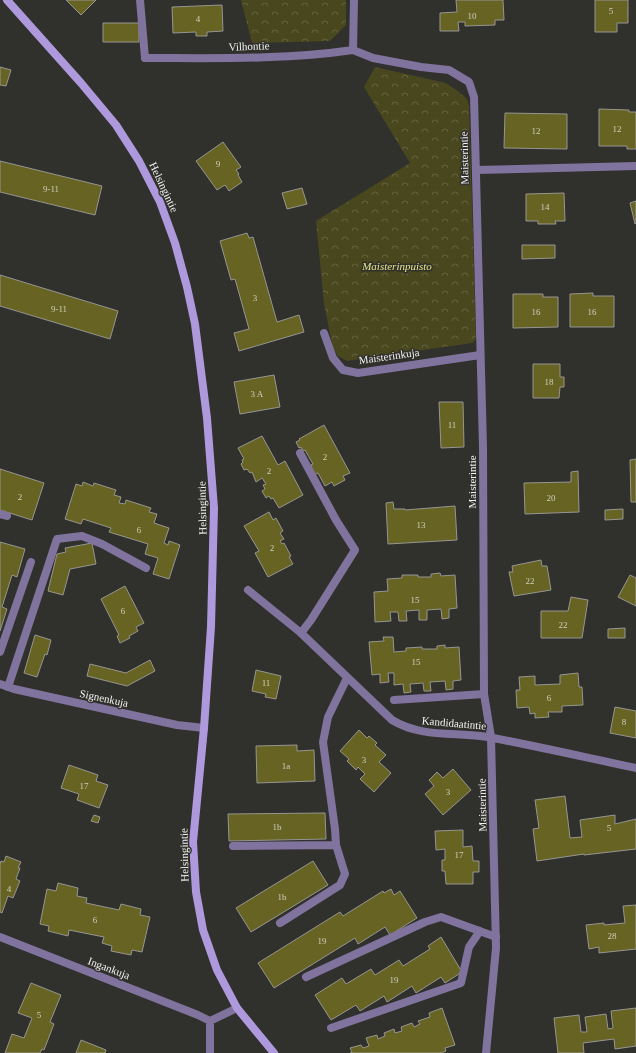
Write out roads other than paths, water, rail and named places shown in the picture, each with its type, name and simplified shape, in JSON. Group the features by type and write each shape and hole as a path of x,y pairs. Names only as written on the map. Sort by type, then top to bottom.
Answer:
{"main road":[{"name":"Helsingintie","path":"7,0 81,83 116,125 139,161 157,195 175,243 195,324 207,418 214,508 211,627 204,728 193,842 196,892 203,930 217,970 237,1008 274,1053"}],"street":[{"name":"Vilhontie","path":"140,0 145,58 250,58 329,54 353,50"},
{"path":"353,50 354,0"},
{"name":"Maisterintie","path":"353,50 373,58 421,67 450,70 469,82 474,97 483,447 484,694 491,737 496,937 496,954 486,1053"},
{"path":"476,170 636,166"},
{"name":"Maisterinkuja","path":"324,333 333,358 343,370 358,373 480,354"},
{"path":"300,453 336,520 355,550 311,620 300,633"},
{"path":"4,686 57,539 82,536 102,544 146,568"},
{"path":"0,652 31,562"},
{"name":"Kandidaatintie","path":"248,590 300,633 392,720 404,727 419,731 491,737 636,768"},
{"path":"280,923 340,885 345,874 336,846 323,742 328,717 347,678"},
{"name":"Signenkuja","path":"4,686 177,725 204,728"},
{"path":"394,700 484,694"},
{"path":"233,846 336,846"},
{"path":"306,977 425,922 441,917 496,937"},
{"path":"331,1028 461,983 469,947 480,931"},
{"name":"Ingankuja","path":"0,937 198,1015 210,1022"},
{"path":"210,1053 210,1022 237,1008"}],"park label":[{"name":"Maisterinpuisto","path":"397,266"}]}
